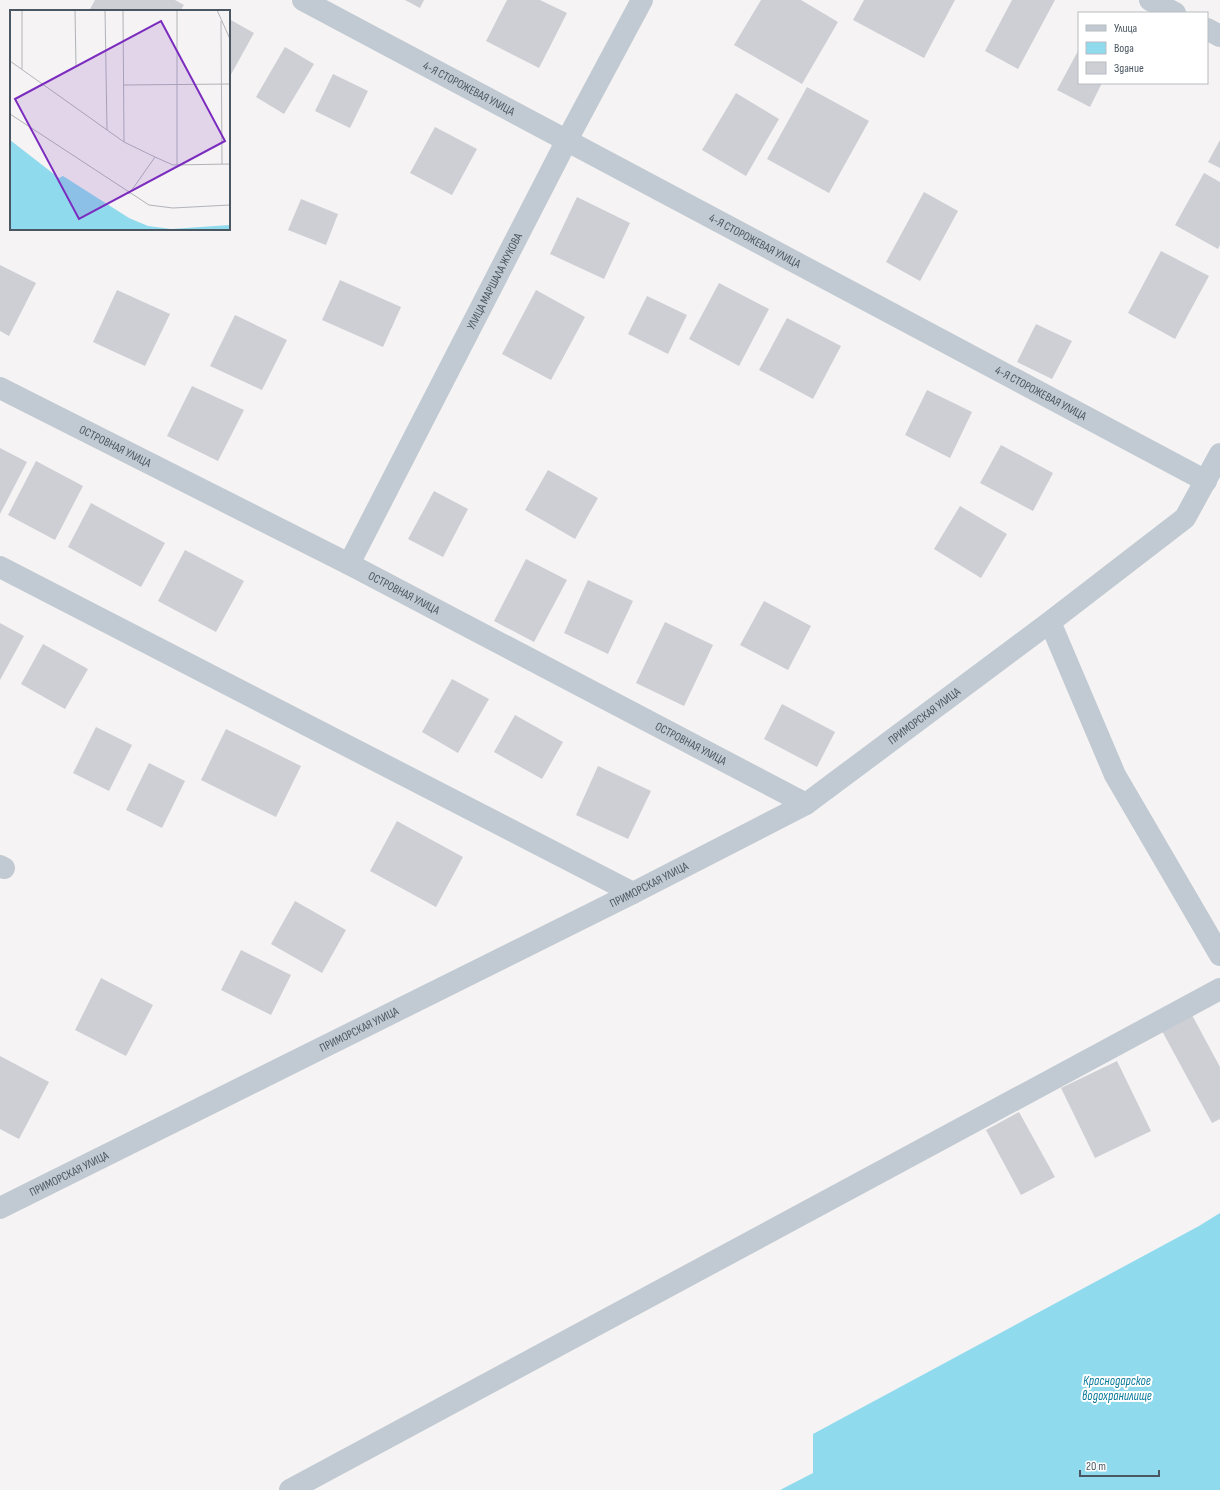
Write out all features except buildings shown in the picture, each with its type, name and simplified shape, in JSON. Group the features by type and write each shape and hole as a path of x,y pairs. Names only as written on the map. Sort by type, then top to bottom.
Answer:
{"street":[{"name":"4-Я СТОРОЖЕВАЯ УЛИЦА","path":"303,0 1206,481"},
{"name":"УЛИЦА МАРШАЛА ЖУКОВА","path":"349,564 567,140 642,0"},
{"path":"1150,0 1173,12"},
{"path":"1208,30 1220,36"},
{"name":"ОСТРОВНАЯ УЛИЦА","path":"0,388 349,564 806,804"},
{"name":"ПРИМОРСКАЯ УЛИЦА","path":"0,1208 634,893 806,804 1050,622 1185,518 1220,454"},
{"path":"0,567 634,893"},
{"path":"1050,622 1115,775 1220,955"},
{"path":"290,1490 1220,989"}],"water":[{"name":"Краснодарское водохранилище","path":"1220,1213 1220,1490 780,1490 813,1473 813,1434 1199,1226"}]}
